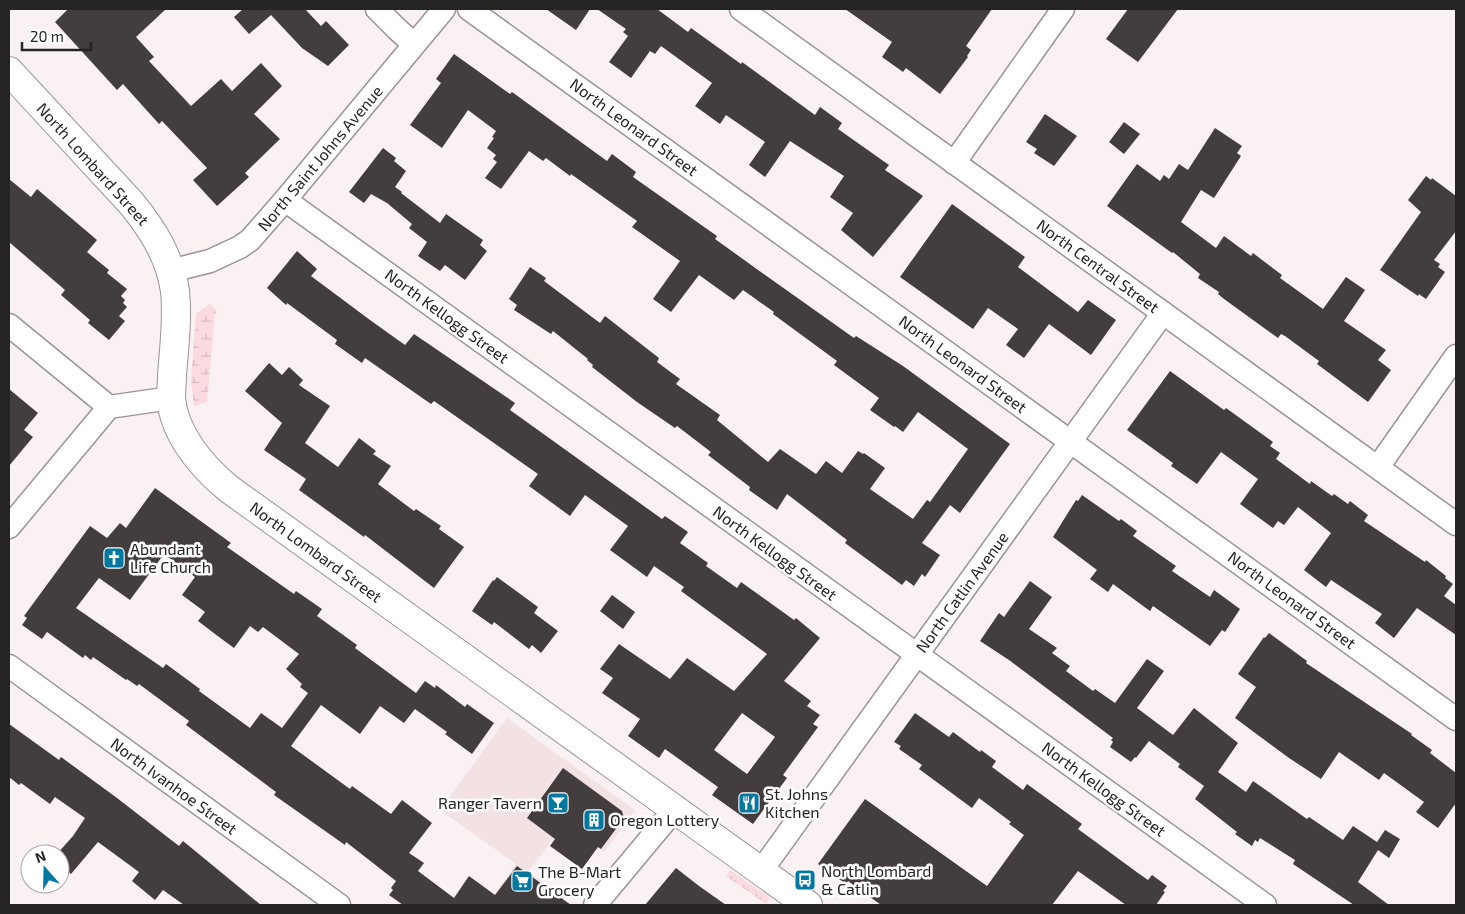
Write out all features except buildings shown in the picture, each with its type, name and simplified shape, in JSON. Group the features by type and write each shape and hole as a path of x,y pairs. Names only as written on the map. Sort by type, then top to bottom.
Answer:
{"main road":[{"name":"North Lombard Street","path":"9,71 141,215 156,237 170,271 175,291 176,314 171,398 177,420 189,447 201,464 218,480 808,905"}],"street":[{"path":"378,9 414,44"},
{"name":"North Saint Johns Avenue","path":"170,271 210,261 240,247 258,231 444,9"},
{"name":"North Leonard Street","path":"469,9 1456,719"},
{"name":"North Central Street","path":"740,9 1456,524"},
{"path":"954,163 1063,9"},
{"name":"North Kellogg Street","path":"285,200 1265,905"},
{"name":"North Catlin Avenue","path":"761,871 1163,313"},
{"path":"9,324 109,407"},
{"path":"1378,468 1456,356"},
{"path":"9,527 109,407 171,398"},
{"name":"North Ivanhoe Street","path":"9,666 339,905"},
{"path":"595,905 675,810"}],"shaded area":[{"path":"507,718 635,810 604,852 564,824 528,872 564,899 559,905 487,905 516,864 440,810"}],"green space":[{"path":"210,304 217,311 215,315 207,402 194,406 191,380 196,314"},
{"path":"730,870 770,898 766,904 726,876"}],"place":[{"name":"Abundant Life Church","path":"114,558"},
{"name":"Ranger Tavern","path":"558,803"},
{"name":"St. Johns Kitchen","path":"749,803"},
{"name":"Oregon Lottery","path":"594,820"},
{"name":"North Lombard & Catlin","path":"805,880"},
{"name":"The B-Mart Grocery","path":"522,881"}]}
